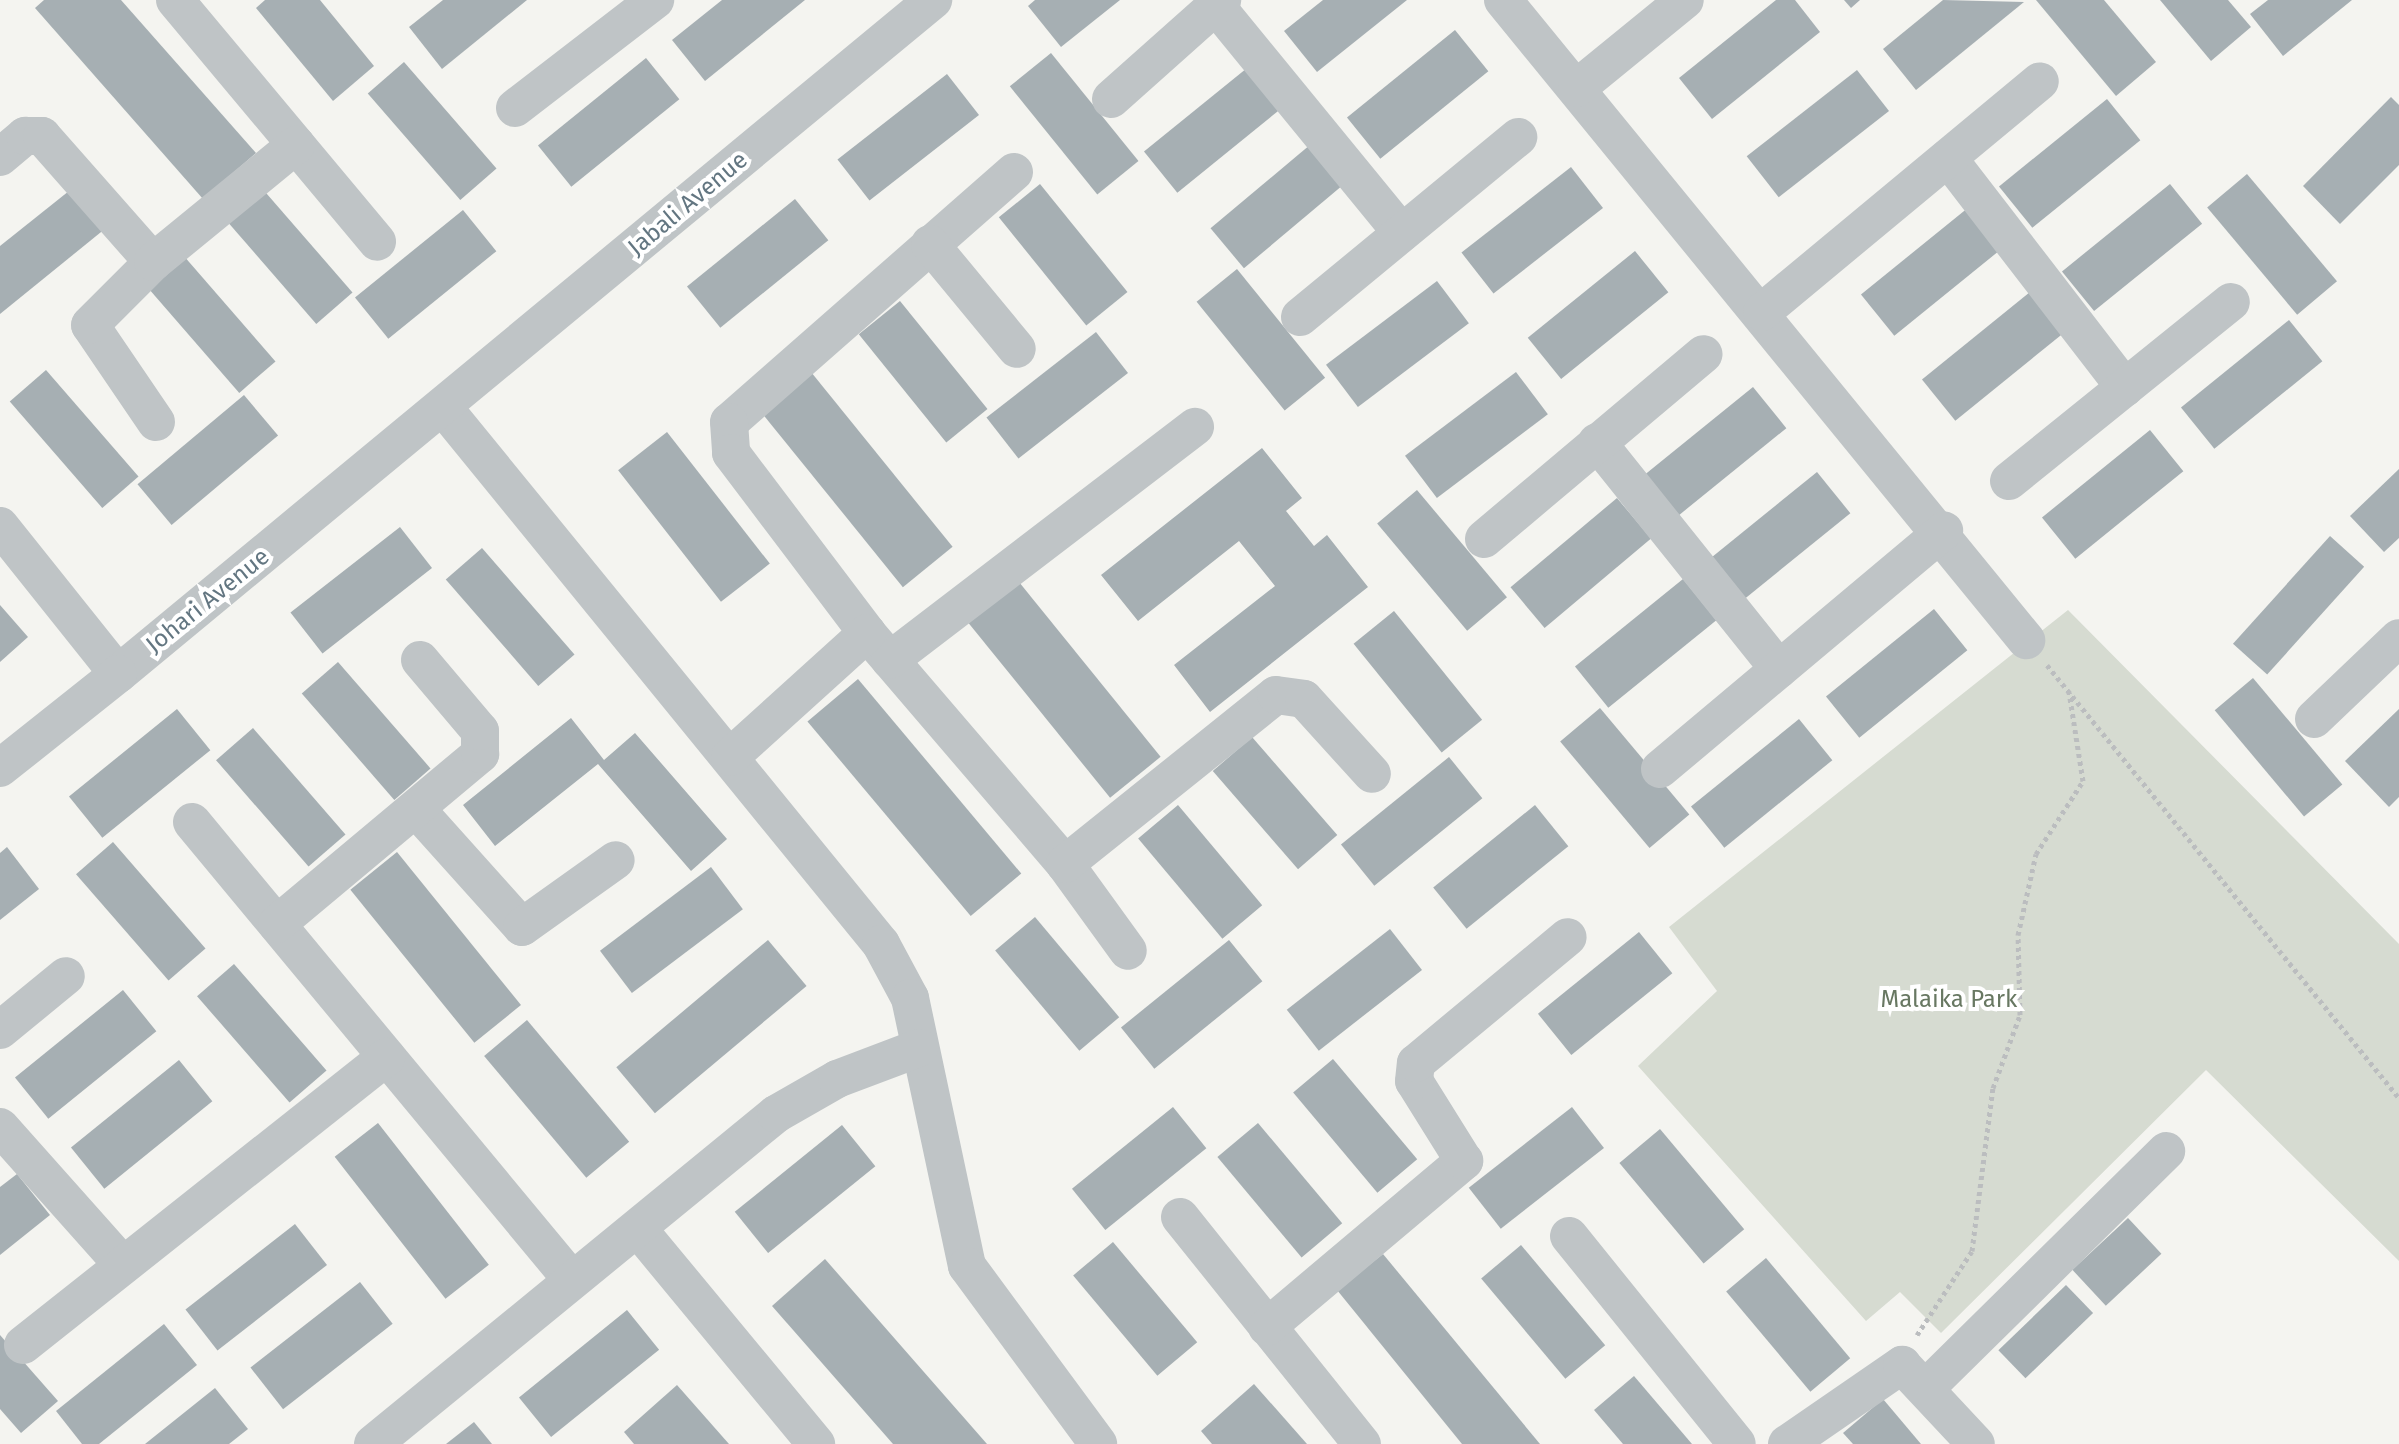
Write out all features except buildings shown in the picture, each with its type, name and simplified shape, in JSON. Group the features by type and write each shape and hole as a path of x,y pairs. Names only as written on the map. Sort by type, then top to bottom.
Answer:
{"street":[{"path":"176,0 377,242"},
{"path":"515,108 613,12 655,0"},
{"name":"Jabali Avenue","path":"443,407 933,0"},
{"path":"1503,0 1944,531 2026,640"},
{"path":"1577,88 1685,0"},
{"path":"1111,99 1219,3 1402,233"},
{"path":"1762,312 2040,81"},
{"path":"0,157 25,136 42,136 153,262"},
{"path":"1300,317 1518,137"},
{"path":"156,422 90,325 153,262 296,145"},
{"path":"1948,158 2125,388"},
{"path":"1014,172 729,422 731,453 878,647 1065,864 1128,951"},
{"path":"930,244 1017,349"},
{"path":"2009,481 2231,302"},
{"path":"1484,539 1704,354"},
{"path":"443,407 881,944 910,998 967,1266 1098,1444"},
{"name":"Johari Avenue","path":"0,768 443,407"},
{"path":"730,757 878,647 1195,427"},
{"path":"1597,442 1779,669"},
{"path":"0,526 118,674"},
{"path":"1660,769 1944,531"},
{"path":"2314,719 2399,638"},
{"path":"277,924 417,810 483,746 480,731 420,660"},
{"path":"1065,864 1276,695 1304,699 1372,774"},
{"path":"417,810 522,927 616,860"},
{"path":"192,822 572,1280"},
{"path":"1267,1327 1464,1161 1414,1081 1416,1063 1568,937"},
{"path":"0,1030 66,976"},
{"path":"373,1444 572,1280 639,1230 776,1114 837,1079 919,1048"},
{"path":"23,1345 387,1057"},
{"path":"0,1127 123,1265"},
{"path":"1787,1444 1914,1376 2166,1151"},
{"path":"1180,1217 1362,1444"},
{"path":"639,1230 816,1444"},
{"path":"1569,1236 1737,1444"},
{"path":"1914,1376 1976,1444"}],"path":[{"path":"2026,640 2399,1098"},
{"path":"1914,1376 1935,1301 1972,1251 1993,1088 2020,1015 2018,935 2036,854 2083,781 2069,692"}],"green space":[{"name":"Malaika Park","path":"2068,610 2399,944 2399,1261 2206,1070 1941,1333 1900,1292 1866,1321 1638,1066 1717,991 1669,927"}]}
